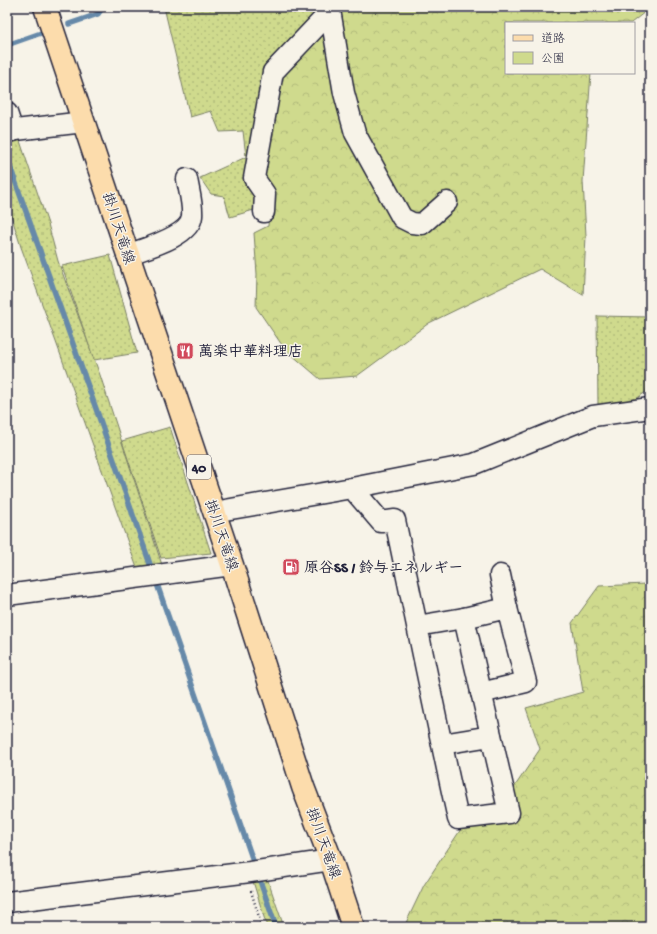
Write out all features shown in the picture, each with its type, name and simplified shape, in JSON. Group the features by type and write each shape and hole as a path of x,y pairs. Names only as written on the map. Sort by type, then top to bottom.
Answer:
{"main road":[{"name":"掛川天竜線","path":"53,10 84,122 127,254 232,565 303,787 353,927"}],"street":[{"path":"330,8 344,93 355,133 402,218 412,223 422,224 447,202"},
{"path":"264,212 265,194 254,178 273,72 330,12 330,8"},
{"path":"9,127 84,122"},
{"path":"127,254 179,235 186,229 192,218 187,179"},
{"path":"215,514 225,510 352,488 474,464 593,416 650,408"},
{"path":"352,488 381,522 395,520 458,819 508,813 464,618"},
{"path":"7,595 232,565"},
{"path":"481,693 526,682 500,575"},
{"path":"417,626 464,618 507,608"},
{"path":"442,744 491,736"},
{"path":"7,902 330,860"}],"path":[{"path":"53,10 81,7"},
{"path":"253,871 262,927"}],"green space":[{"path":"164,7 330,7 264,207 230,217 224,196 211,194 200,178 246,157 243,131 220,132 211,111 190,117"},
{"path":"339,7 650,7 632,22 505,22 505,74 591,74 583,181 586,236 583,295 540,269 429,323 357,376 320,379 284,348 256,307 257,274 254,233 268,226 270,199 262,176 282,75"},
{"path":"19,138 48,224 58,261 100,375 163,568 137,568 21,247 7,202 7,140"},
{"path":"110,255 137,353 94,360 62,266"},
{"path":"597,316 650,317 650,389 636,399 598,405"},
{"path":"170,427 211,553 161,558 122,441"},
{"path":"650,585 650,927 404,927 424,885 467,820 511,792 540,749 526,708 583,692 572,623 599,586"},
{"path":"266,875 284,927 267,927 252,878"}],"waterway":[{"path":"69,24 98,14 103,7"},
{"path":"7,45 41,33"},
{"path":"7,158 100,420 276,927"}],"place":[{"name":"萬楽中華料理店","path":"185,351"},
{"name":"原谷SS / 鈴与エネルギー","path":"291,567"}]}
